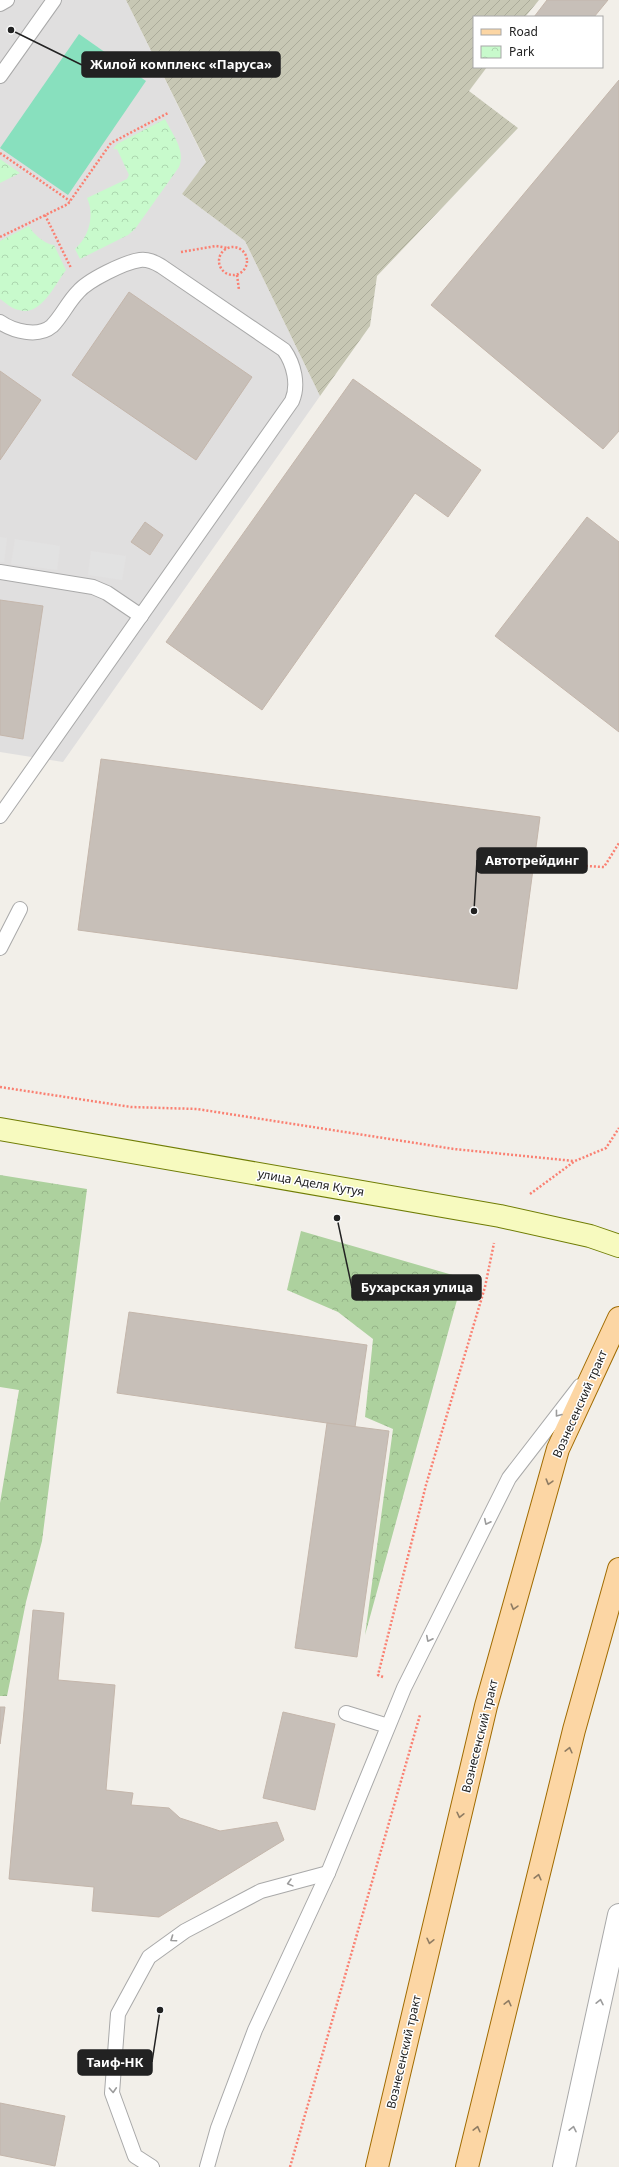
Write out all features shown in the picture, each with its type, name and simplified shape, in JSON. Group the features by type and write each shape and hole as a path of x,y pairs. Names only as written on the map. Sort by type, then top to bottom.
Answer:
{"main road":[{"name":"Вознесенский тракт","path":"377,2167 486,1706 558,1449 619,1318"},
{"path":"467,2167 574,1730 619,1569"}],"street":[{"name":"улица Аделя Кутуя","path":"0,1129 500,1216 590,1236 619,1246"},
{"path":"564,2167 619,1915"}],"lane":[{"path":"0,4 7,0"},
{"path":"0,76 54,0"},
{"path":"0,322 20,331 43,330 52,326 81,288 95,279 132,262 140,260 153,262 284,350 296,385 292,401 0,816"},
{"path":"0,572 93,587 107,593 141,616"},
{"path":"0,948 20,909"},
{"path":"207,2167 218,2128 255,2030 328,1873 404,1688 509,1478 599,1361"},
{"path":"346,1713 388,1726"},
{"path":"152,2167 135,2156 112,2093 118,2014 149,1957 185,1931 261,1891 328,1873"}],"path":[{"path":"0,237 70,201 111,143 168,113"},
{"path":"0,153 70,201"},
{"path":"45,215 81,288"},
{"path":"153,262 170,254 216,246 239,248 246,257 246,268 237,275 226,273 219,263 220,257 228,248"},
{"path":"534,863 604,867 619,843"},
{"path":"0,1087 131,1107 197,1109 454,1149 575,1161 606,1148 619,1128"},
{"path":"290,2167 425,1700 378,1675 426,1485 484,1287"}],"shaded area":[{"path":"0,0 126,0 206,163 182,194 245,241 320,396 63,762 0,752"},
{"path":"126,0 539,0 526,16 473,16 473,68 486,68 469,91 518,128 377,276 370,326 320,396 245,241 182,194 206,162"},
{"path":"0,537 7,538 4,562 0,562"},
{"path":"15,539 60,546 57,570 11,564"},
{"path":"91,551 126,556 122,580 88,575"}],"green space":[{"path":"79,34 146,81 68,195 0,148"},
{"path":"165,119 177,142 181,154 179,167 135,229 128,235 80,259 75,249 84,238 89,225 90,211 87,198 127,179 129,175 117,149 113,149 117,144"},
{"path":"0,159 20,173 0,183"},
{"path":"29,226 40,238 47,243 54,245 66,270 47,298 34,309 27,311 9,306 0,299 0,241"},
{"path":"0,1175 87,1189 42,1541 26,1602 7,1696 0,1696 0,1503 19,1390 0,1387"},
{"path":"301,1231 463,1278 365,1635 393,1429 365,1417 373,1339 338,1312 287,1290"}],"building":[{"path":"547,0 608,0 595,16 535,16"},
{"path":"619,80 619,431 603,449 431,305"},
{"path":"129,292 252,377 196,460 72,375"},
{"path":"0,371 41,400 0,460"},
{"path":"353,379 481,470 448,517 415,493 262,710 166,642"},
{"path":"587,517 619,542 619,732 495,636"},
{"path":"145,522 163,535 150,555 131,542"},
{"path":"0,600 43,606 23,739 0,735"},
{"path":"101,759 540,817 517,989 78,930"},
{"path":"129,1312 367,1345 355,1427 117,1393"},
{"path":"327,1423 389,1431 357,1657 295,1648"},
{"path":"33,1610 64,1613 58,1680 115,1685 106,1790 133,1793 131,1805 169,1808 180,1818 220,1831 277,1822 284,1840 159,1917 92,1911 94,1887 9,1879"},
{"path":"0,1707 5,1707 0,1744"},
{"path":"283,1712 335,1724 315,1810 263,1798"},
{"path":"0,2103 65,2116 55,2166 0,2155"}],"place":[{"name":"Жилой комплекс «Паруса»","path":"11,30"},
{"name":"Автотрейдинг","path":"474,911"},
{"name":"Бухарская улица","path":"337,1218"},
{"name":"Таиф-НК","path":"160,2010"}]}
